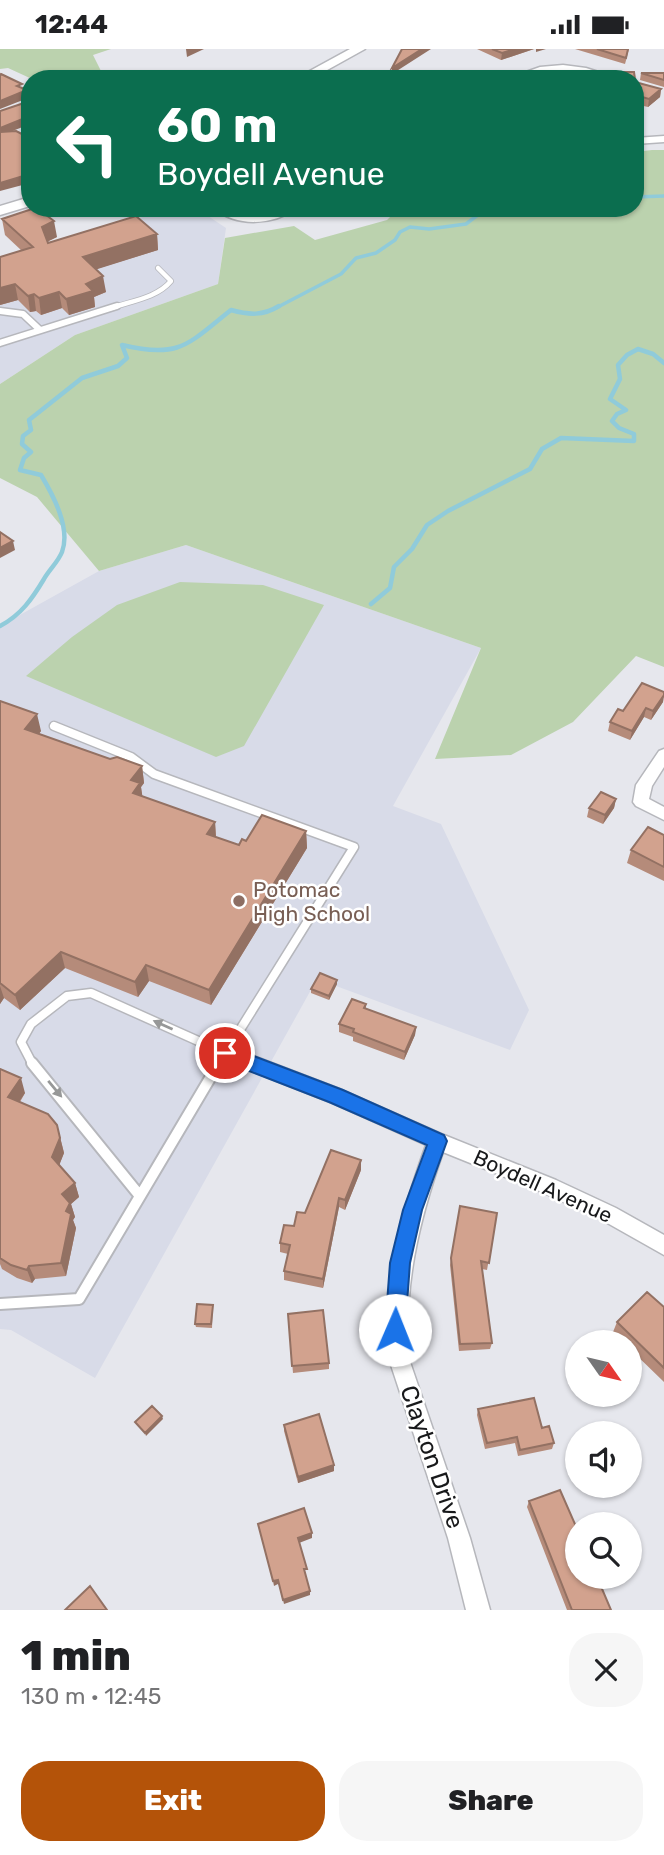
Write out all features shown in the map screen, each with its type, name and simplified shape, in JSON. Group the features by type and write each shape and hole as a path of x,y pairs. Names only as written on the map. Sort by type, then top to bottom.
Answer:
{"street":[{"path":"318,70 359,49"},
{"path":"533,70 558,66 576,70"},
{"path":"644,140 664,139"},
{"path":"0,211 21,204"},
{"path":"233,217 243,221 267,217"},
{"path":"664,755 643,785 641,802 664,814"},
{"name":"Boydell Avenue","path":"225,1053 336,1096 549,1186 609,1214 664,1246"},
{"name":"Clayton Drive","path":"438,1141 413,1210 400,1263 395,1330 399,1359 460,1538 478,1610"}],"lane":[{"path":"0,343 155,294 171,281 158,268"},
{"path":"0,310 16,310 27,315 40,330"},
{"path":"0,1304 79,1299 225,1053 354,846 154,774 131,757 54,726"},
{"path":"140,1196 27,1057 21,1042 24,1032 51,1006 67,996 91,993 225,1053"}],"shaded area":[{"path":"143,217 210,217 226,228 218,284 75,335 0,384 0,263"},
{"name":"Potomac High School","path":"186,545 481,648 393,806 441,824 529,1010 510,1050 317,979 95,1378 11,1330 0,1329 0,626 99,571"}],"green space":[{"path":"0,49 111,49 93,55 100,70 21,70 21,74 8,68 0,69"},
{"path":"664,150 664,667 636,656 573,722 511,755 435,759 481,648 186,545 99,571 37,497 0,478 0,384 75,335 218,284 225,238 294,226 315,240 390,217 644,217 644,151"},
{"path":"180,582 263,585 324,605 244,746 216,757 26,676 72,637 117,605"}],"building":[{"path":"402,49 422,49 392,68"},
{"path":"492,49 515,49 502,53"},
{"path":"597,49 628,49 626,58"},
{"path":"644,73 664,73 664,80 644,74"},
{"path":"0,75 21,84 17,86 21,88 21,92 0,101"},
{"path":"644,84 661,89 649,99 644,98"},
{"path":"21,104 21,120 0,128 0,111"},
{"path":"16,131 21,134 21,177 0,183 0,132"},
{"path":"21,213 21,217 49,217 54,221 42,227 48,243 133,217 137,217 157,234 83,257 103,276 86,284 93,291 66,299 59,292 39,298 34,294 28,296 15,284 0,288 0,257 33,247 2,219"},
{"path":"0,532 13,541 0,548"},
{"path":"642,683 664,692 653,711 646,708 632,731 610,722 618,709 623,711"},
{"path":"0,701 37,714 25,729 110,759 117,757 142,766 131,780 140,783 133,793 215,822 207,834 239,845 242,839 246,841 262,815 306,831 209,990 146,965 135,982 61,952 15,995 0,983"},
{"path":"601,792 616,799 605,815 589,808"},
{"path":"648,827 664,835 664,867 631,850"},
{"path":"320,973 337,980 329,996 311,989"},
{"path":"352,999 366,1004 364,1008 416,1027 405,1052 339,1024"},
{"path":"0,1069 21,1078 8,1097 48,1114 57,1125 60,1138 52,1157 75,1183 62,1194 70,1203 66,1211 71,1214 61,1263 29,1266 27,1270 0,1258"},
{"path":"331,1150 361,1160 345,1200 339,1198 323,1279 284,1271 290,1245 280,1243 284,1225 294,1226 297,1212 305,1213"},
{"path":"460,1206 497,1213 489,1263 481,1261 492,1343 460,1344 451,1258"},
{"path":"647,1292 664,1307 664,1368 642,1346 642,1330 625,1330 617,1322"},
{"path":"197,1304 213,1305 211,1324 195,1324"},
{"path":"323,1310 329,1363 292,1366 288,1314"},
{"path":"534,1398 542,1428 549,1426 554,1443 520,1450 517,1437 487,1443 478,1409"},
{"path":"152,1406 162,1416 145,1433 135,1422"},
{"path":"319,1414 334,1465 298,1477 284,1425"},
{"path":"560,1490 570,1512 565,1512 565,1589 602,1589 611,1610 572,1610 529,1501"},
{"path":"304,1508 312,1533 298,1538 310,1591 283,1600 278,1580 273,1581 258,1524"},
{"path":"90,1586 107,1610 65,1610"}],"waterway":[{"path":"644,197 664,196"},
{"path":"276,308 341,274 356,258 376,253 395,240 400,232 410,227 429,229 466,224 475,217"},
{"path":"0,626 20,612 30,600 60,556 64,543 59,512 41,475 20,470 24,458 31,452 22,444 23,436 31,430 29,420 82,378 118,366 127,358 122,345 142,349 171,349 193,340 231,310 256,314 279,306"},
{"path":"371,604 390,588 394,567 412,549 427,525 448,511 530,469 542,449 561,438 634,441 634,434 619,428 612,421 617,414 626,410 610,399 620,379 618,365 627,355 638,349 653,354 664,363"}],"place":[{"name":"Potomac High School","path":"239,901"}],"route":[{"path":"225,1053 336,1096 438,1141 413,1210 400,1263 395,1298 395,1330"}]}
